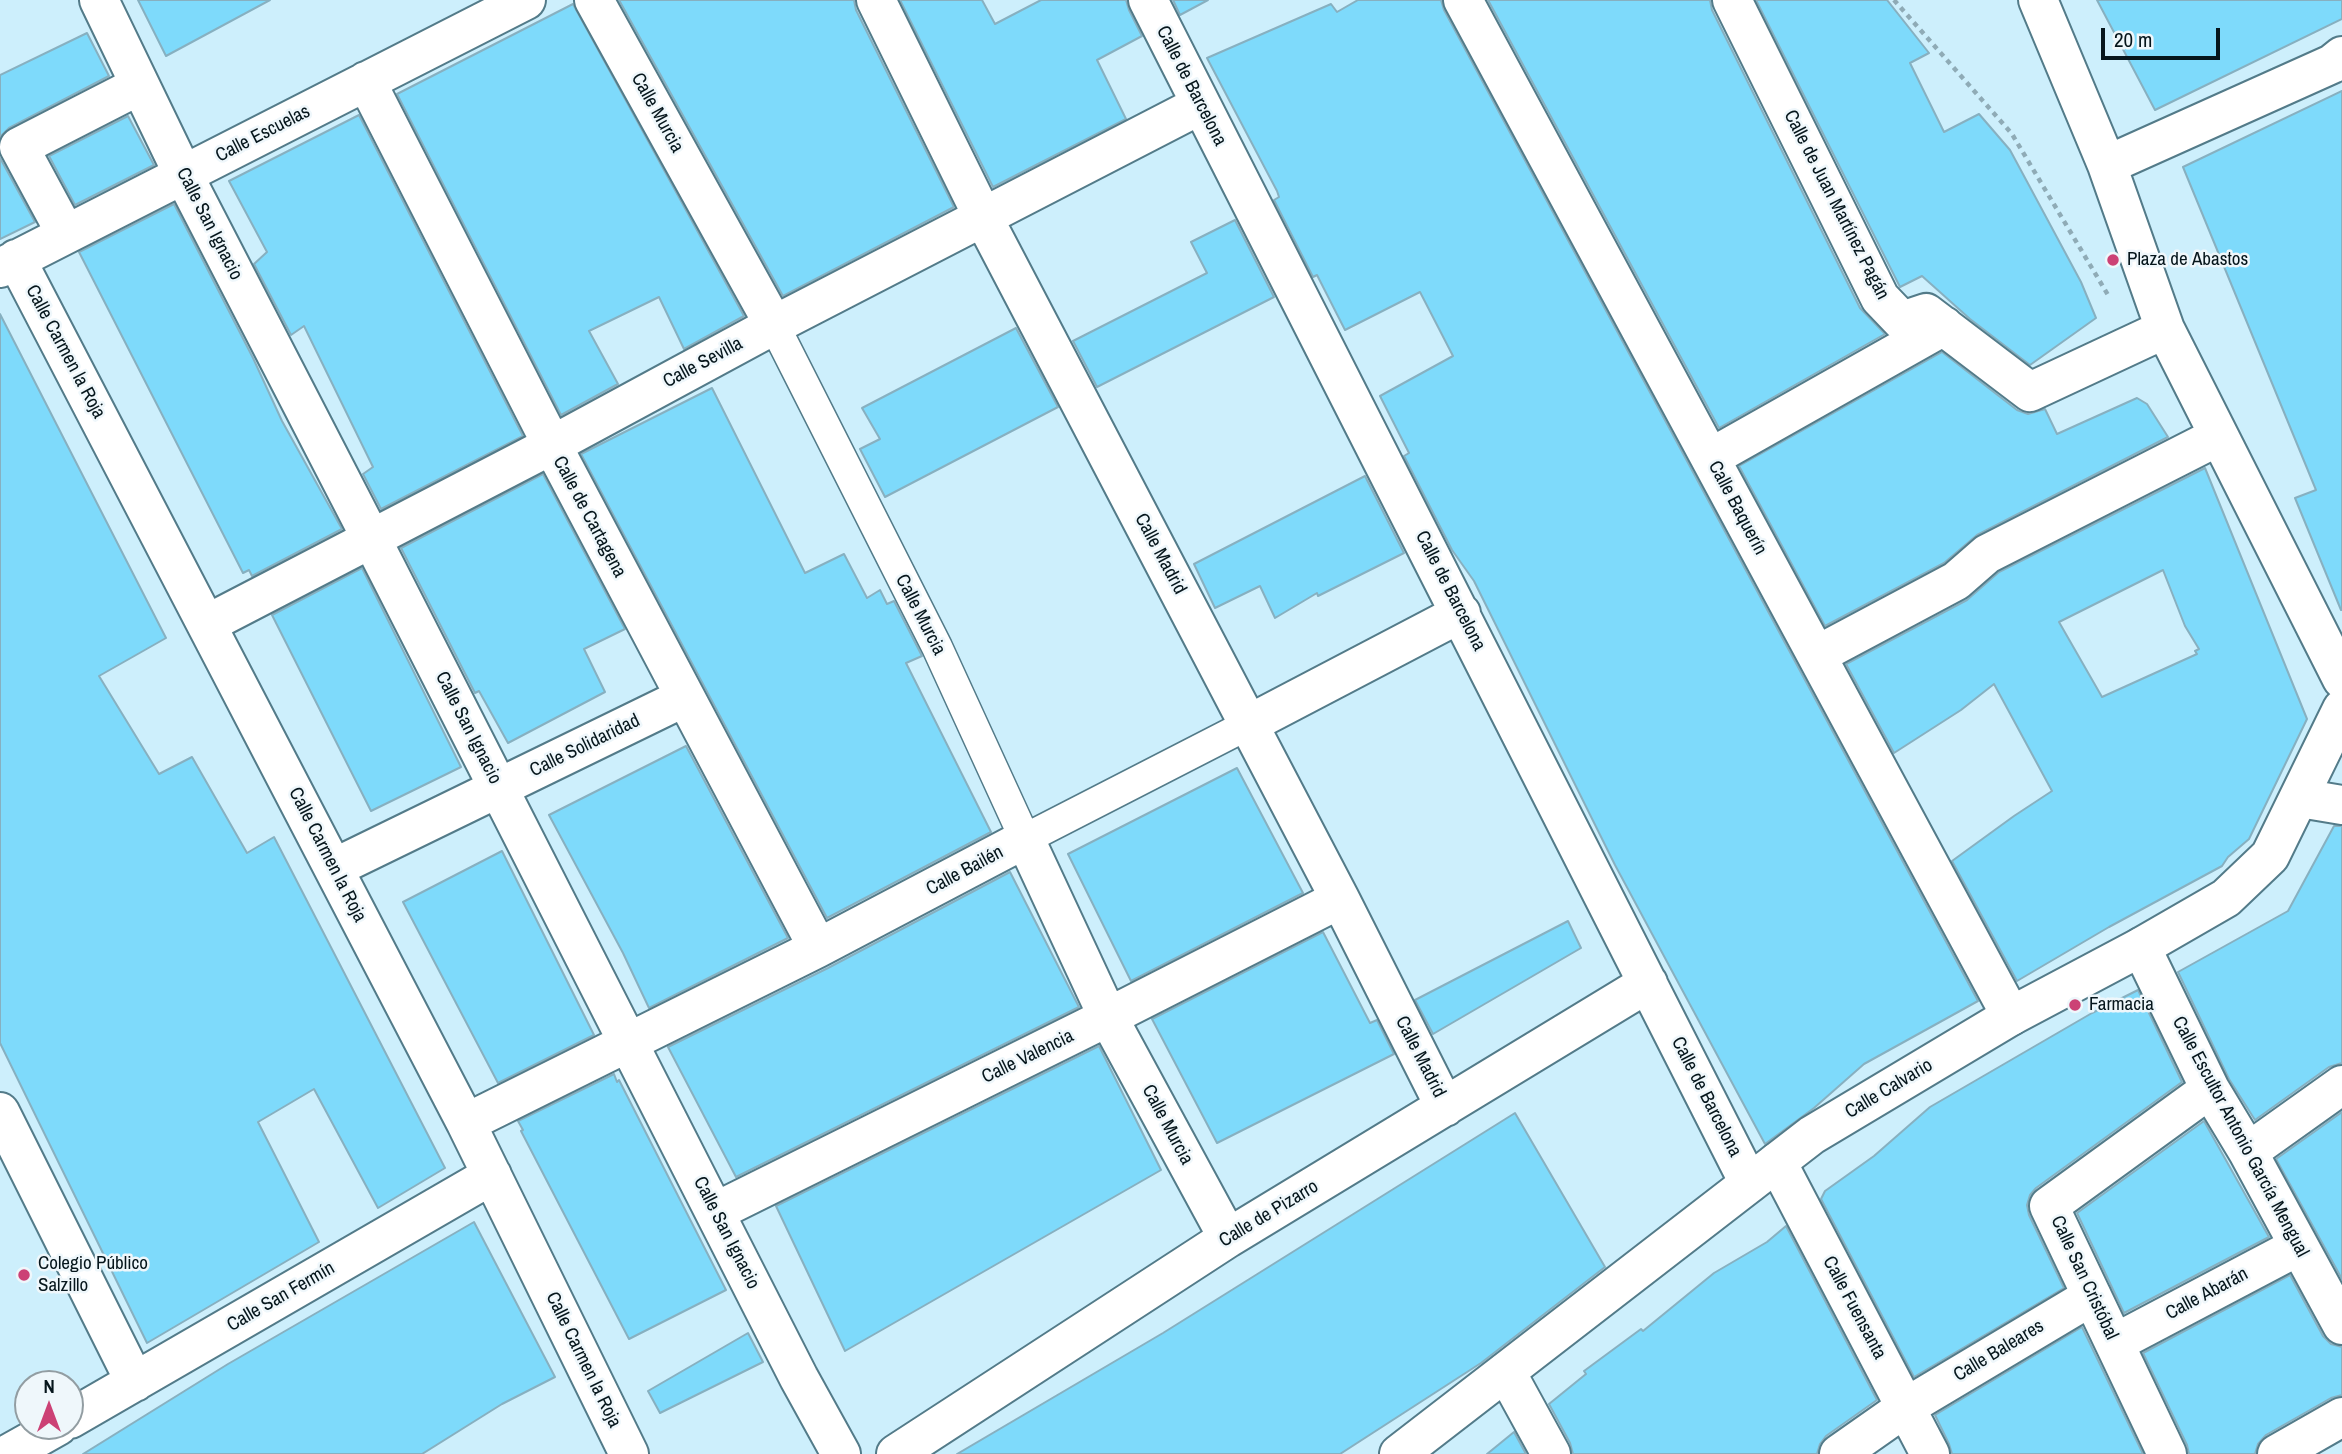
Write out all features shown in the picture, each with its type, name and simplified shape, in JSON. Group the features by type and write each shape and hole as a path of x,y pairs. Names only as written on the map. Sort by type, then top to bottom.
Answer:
{"street":[{"name":"Calle San Ignacio","path":"99,0 183,174 799,1378 841,1454"},
{"name":"Calle Escuelas","path":"8,263 526,0"},
{"name":"Calle Murcia","path":"594,0 774,325 937,647 1108,1017 1228,1238"},
{"name":"Calle Madrid","path":"876,0 984,219 1340,899 1445,1107"},
{"name":"Calle de Barcelona","path":"1148,0 1647,983 1763,1173"},
{"name":"Calle Baquerín","path":"1463,0 2011,1016"},
{"name":"Calle de Juan Martínez Pagán","path":"1732,0 1880,298 1902,321 1926,313 2030,393 2165,329"},
{"path":"2038,0 2107,165 2165,329 2342,678"},
{"path":"2107,165 2332,64 2342,55"},
{"name":"Calle de Cartagena","path":"366,82 552,445 818,948"},
{"path":"66,234 19,147 140,85"},
{"name":"Calle Sevilla","path":"207,624 372,540 774,325 984,219 1200,105"},
{"name":"Calle Carmen la Roja","path":"8,263 207,624 466,1123 629,1454"},
{"path":"1710,458 1944,326"},
{"path":"1817,655 1956,581 1987,554 2219,436"},
{"name":"Calle Bailén","path":"466,1123 818,948 1461,613"},
{"name":"Calle Solidaridad","path":"334,868 685,697"},
{"name":"Calle Calvario","path":"1399,1454 1812,1135 2011,1016 2226,898 2270,856 2342,709"},
{"path":"2300,798 2342,805"},
{"name":"Calle Valencia","path":"715,1212 1340,899"},
{"name":"Calle Escultor Antonio García Mengual","path":"2141,947 2210,1089 2248,1152 2342,1325"},
{"name":"Calle de Pizarro","path":"896,1454 1228,1238 1647,983"},
{"path":"2248,1152 2342,1085"},
{"name":"Calle San Cristóbal","path":"2167,1454 2049,1206 2210,1089"},
{"path":"0,1112 135,1382"},
{"name":"Calle Fuensanta","path":"1763,1173 1906,1407 1930,1454"},
{"name":"Calle San Fermín","path":"84,1411 492,1175"},
{"name":"Calle Abarán","path":"2115,1343 2299,1245"},
{"name":"Calle Baleares","path":"1839,1454 1906,1407 2092,1296"},
{"path":"1506,1372 1551,1454"},
{"path":"2277,1454 2342,1417"},
{"path":"8,1454 33,1440"}],"building":[{"path":"138,0 270,0 166,56"},
{"path":"619,0 854,0 856,10 954,207 783,296"},
{"path":"900,0 982,0 995,24 1041,0 1126,0 1142,36 1097,60 1126,119 993,187"},
{"path":"1173,0 1208,0 1180,15"},
{"path":"1358,0 1441,0 1978,1001 1864,1064 1814,1108 1765,1144 1615,865 1474,581 1452,550 1404,456 1409,453 1380,396 1453,356 1420,292 1345,330 1317,275 1313,277 1274,200 1279,197 1277,191 1207,58 1331,4 1337,12"},
{"path":"1488,0 1710,0 1712,10 1860,308 1885,334 1719,428"},
{"path":"1756,0 1887,0 1929,53 1910,63 1944,132 1979,114 2010,150 2081,282 2096,318 2030,365 1970,319 1922,276 1900,287"},
{"path":"2097,0 2342,0 2342,19 2155,110"},
{"path":"573,4 744,316 684,349 659,297 589,331 618,384 561,415 397,94"},
{"path":"87,33 109,76 9,128 0,137 0,75"},
{"path":"2342,91 2341,610 2295,498 2316,490 2183,167"},
{"path":"359,115 523,436 381,509 363,474 373,467 304,326 291,335 254,264 267,252 229,181"},
{"path":"128,116 154,165 75,205 49,156"},
{"path":"0,158 35,222 0,239"},
{"path":"174,204 253,358 282,421 342,529 252,576 249,570 243,573 79,252"},
{"path":"1235,220 1274,297 1097,387 1073,341 1207,273 1191,242"},
{"path":"0,314 166,638 99,676 159,774 192,757 247,853 274,837 445,1168 378,1208 314,1089 258,1122 319,1242 147,1343 0,1043"},
{"path":"1016,328 1058,407 885,497 860,449 880,439 862,408"},
{"path":"1942,352 2017,410 2028,414 2045,409 2057,434 2137,398 2147,404 2168,437 1977,535 1944,563 1825,626 1739,466"},
{"path":"712,388 805,573 844,554 867,598 880,590 887,604 894,601 922,656 906,663 991,832 827,918 581,454"},
{"path":"2205,468 2307,719 2249,839 2228,857 2222,866 2017,981 1952,861 2052,791 1994,684 1961,710 1894,753 1846,664 1967,600 1999,572","holes":["2163,570 2185,626 2199,649 2195,651 2197,654 2102,697 2059,622"]},
{"path":"543,474 625,629 584,649 605,692 508,743 479,691 475,693 401,548"},
{"path":"1365,476 1404,553 1318,596 1317,593 1275,618 1260,586 1215,608 1194,564"},
{"path":"362,568 461,767 371,811 272,615"},
{"path":"686,746 788,938 649,1008 623,953 549,815"},
{"path":"1237,768 1303,893 1131,981 1068,854"},
{"path":"2334,826 2342,826 2342,1063 2329,1067 2255,1120 2229,1079 2178,972 2288,911"},
{"path":"502,851 594,1035 498,1083 403,902"},
{"path":"1010,872 1079,1007 736,1177 668,1047 828,968"},
{"path":"1568,921 1581,948 1433,1034 1415,1000"},
{"path":"1323,932 1370,1023 1377,1020 1394,1054 1217,1143 1152,1019"},
{"path":"2138,990 2182,1082 2030,1195 2027,1205 2029,1215 2064,1288 1914,1377 1821,1199 1825,1191 1874,1156 1930,1107 2092,1013"},
{"path":"1099,1046 1161,1170 845,1351 776,1206"},
{"path":"614,1074 726,1290 629,1339 518,1121"},
{"path":"2342,1112 2342,1279 2276,1159"},
{"path":"1515,1113 1605,1267 1481,1363 1340,1454 957,1454 1163,1333"},
{"path":"2204,1121 2269,1237 2124,1313 2077,1213"},
{"path":"474,1222 555,1377 502,1404 422,1454 83,1454 228,1364"},
{"path":"1786,1226 1877,1400 1826,1436 1817,1454 1573,1454 1549,1404 1586,1374 1584,1371 1641,1329 1643,1331 1714,1273 1767,1242"},
{"path":"2290,1275 2323,1336 2331,1344 2342,1347 2342,1395 2331,1398 2266,1435 2258,1444 2255,1454 2189,1454 2143,1353"},
{"path":"2082,1327 2143,1454 1952,1454 1935,1415"},
{"path":"748,1333 763,1362 660,1413 648,1391"},
{"path":"1514,1432 1526,1454 1487,1454"}],"place":[{"name":"Plaza de Abastos","path":"2113,260"},
{"name":"Farmacia","path":"2075,1005"},
{"name":"Colegio Público Salzillo","path":"24,1275"}]}
